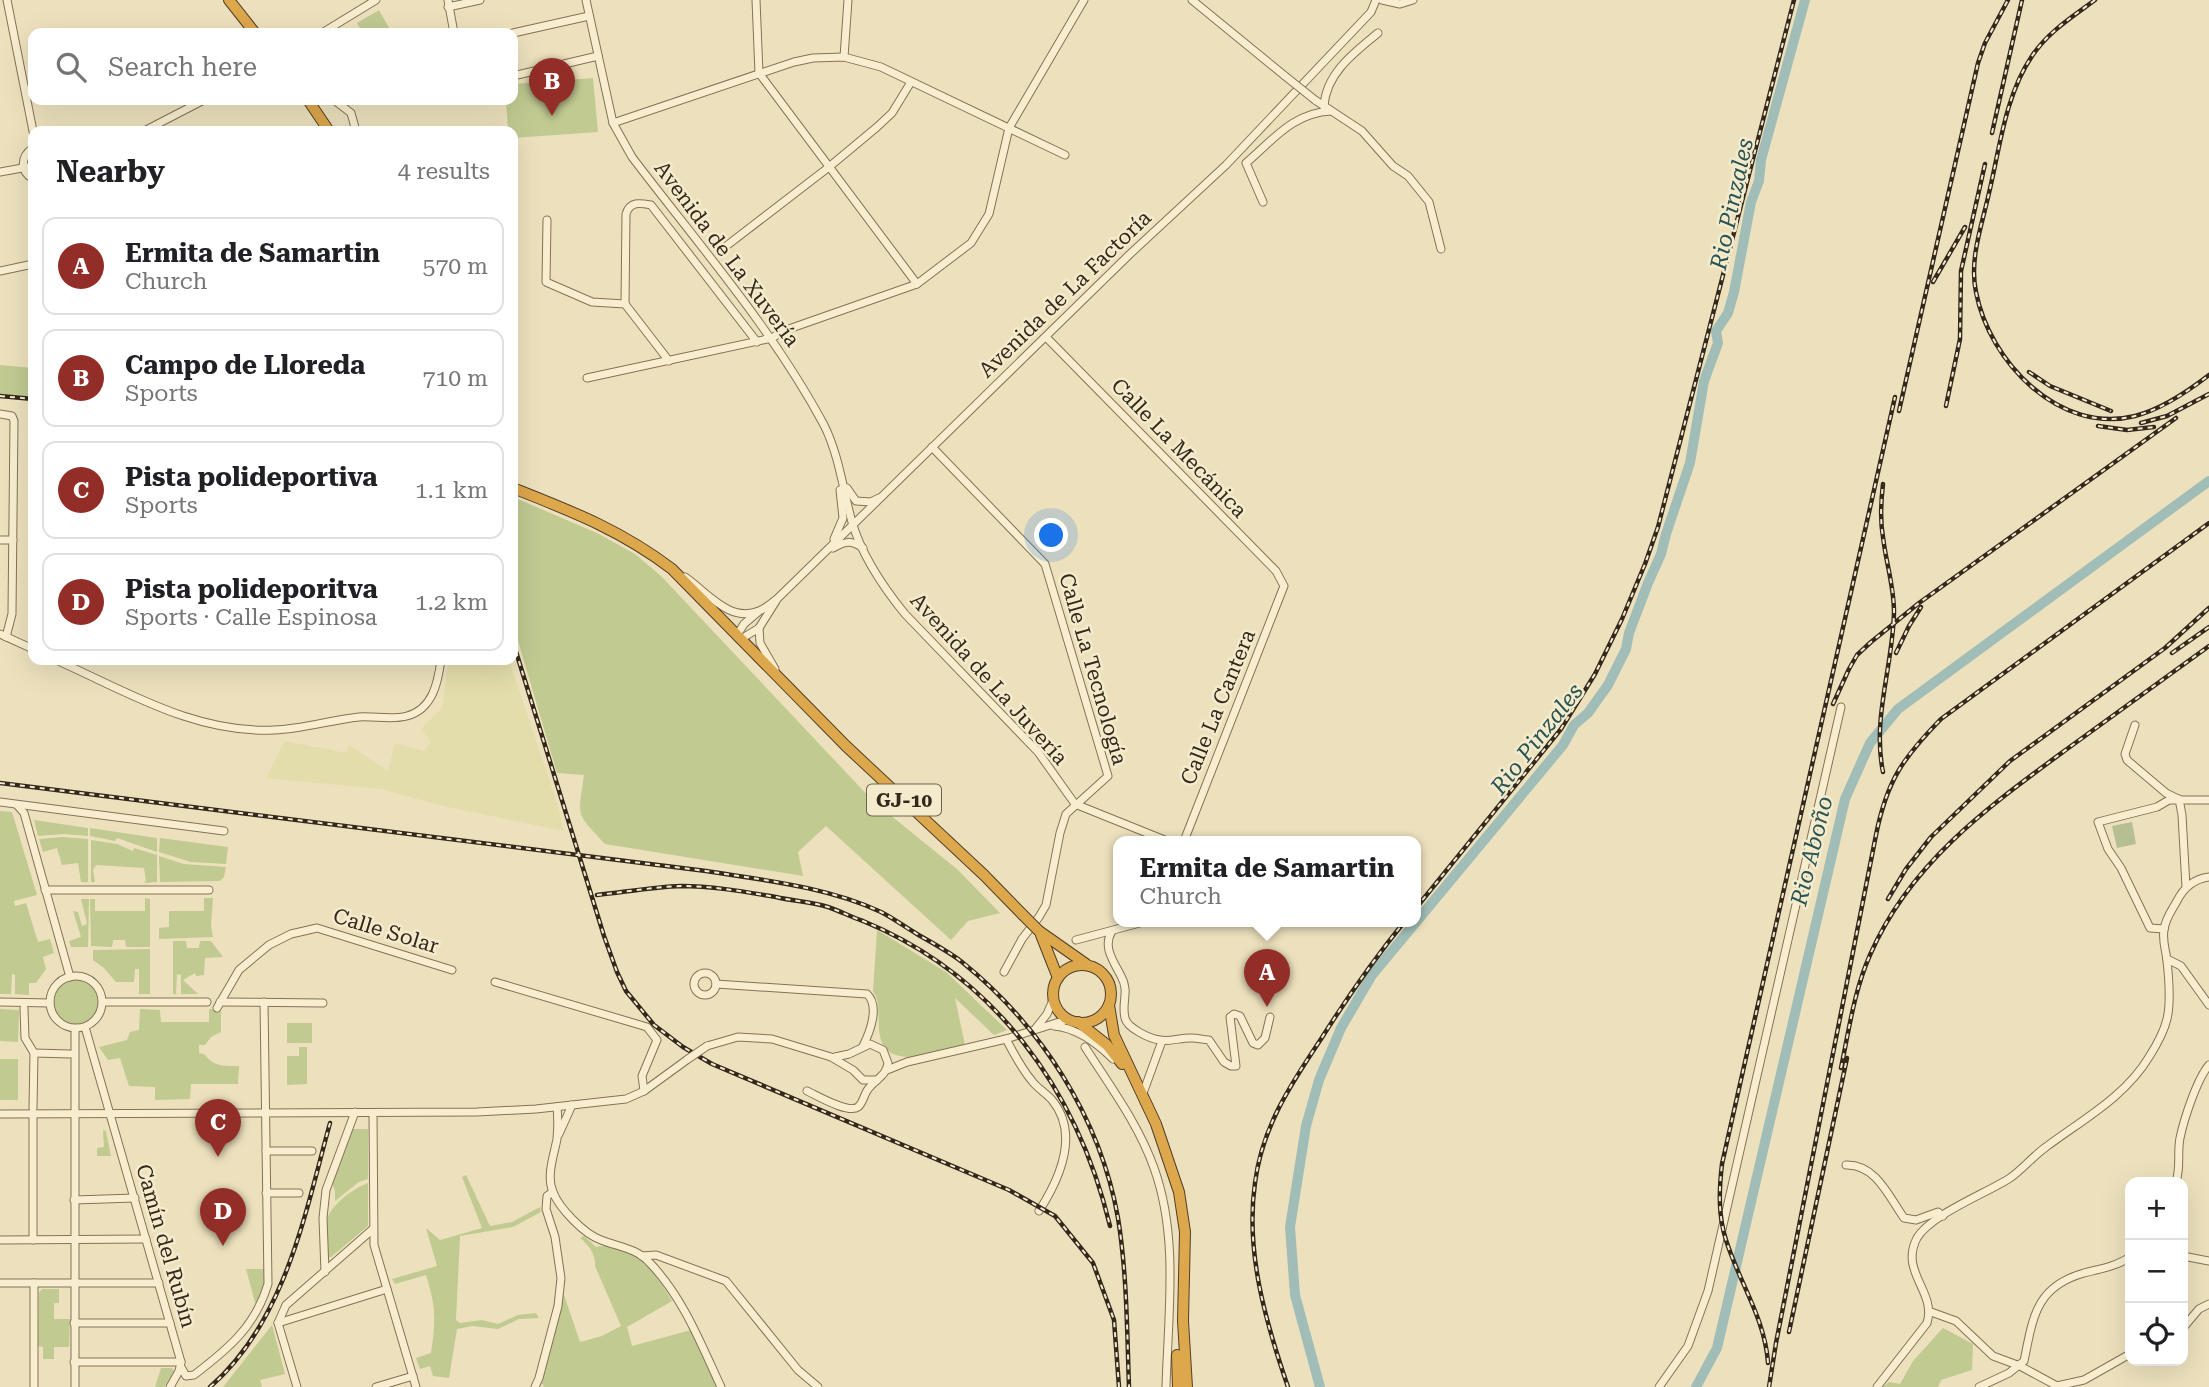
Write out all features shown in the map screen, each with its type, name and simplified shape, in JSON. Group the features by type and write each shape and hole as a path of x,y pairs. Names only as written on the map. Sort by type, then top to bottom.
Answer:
{"highway":[{"path":"229,0 251,28"},
{"path":"311,105 326,126"},
{"name":"GJ-10","path":"518,490 598,522 645,548 672,569 846,746 984,875 1039,932 1086,964 1095,967 1110,982 1109,1005 1114,1035 1165,1148 1179,1192 1185,1232 1183,1321 1189,1387"},
{"name":"GJ-10","path":"1039,932 1058,978"},
{"path":"1054,998 1058,978 1075,965 1086,964"},
{"name":"GJ-10","path":"1054,998 1061,1014 1113,1051 1142,1096"},
{"path":"1074,1021 1095,1020 1104,1014 1109,1005"},
{"path":"1184,1298 1188,1314 1189,1387"},
{"path":"1178,1387 1178,1341 1183,1321"}],"street":[{"path":"7,0 31,126"},
{"path":"330,28 376,0"},
{"name":"Avenida de La Xuvería","path":"586,0 613,123 625,149 772,338 825,428 853,526"},
{"path":"756,0 759,73 917,284"},
{"path":"844,57 848,0"},
{"path":"587,378 772,338 783,331 917,284 971,243 989,214 1009,128 1084,0"},
{"path":"1192,0 1315,100 1362,131 1393,166 1408,176 1429,202 1441,249"},
{"name":"Avenida de La Factoría","path":"739,637 744,624 778,598 1226,164 1371,12 1376,0"},
{"path":"1382,0 1391,4"},
{"name":"Avenida de La Factoría","path":"1371,12 1391,4 1413,0"},
{"path":"453,28 448,3 476,1"},
{"path":"518,32 589,16"},
{"path":"1328,108 1328,84 1350,56 1378,33"},
{"path":"518,75 598,56"},
{"path":"613,123 759,73 813,58 844,57 881,67 1065,155"},
{"path":"721,250 830,167 892,113 911,82"},
{"path":"154,126 194,105"},
{"path":"341,105 351,113 355,126"},
{"path":"1263,202 1246,163 1295,120 1328,108"},
{"path":"28,153 24,157 23,168 28,174"},
{"path":"0,173 28,167"},
{"path":"668,361 625,304 626,214 633,204 651,205 757,342"},
{"path":"547,220 546,282 592,302 625,304"},
{"path":"0,271 28,267"},
{"name":"Calle La Mecánica","path":"1046,337 1276,572 1284,586"},
{"path":"3,414 12,416 14,421 12,614 3,636 28,647"},
{"name":"Calle La Tecnología","path":"932,447 1045,564 1108,776 1075,804"},
{"path":"840,475 856,501 871,502 882,497"},
{"path":"827,551 838,534 842,518 840,475"},
{"name":"Avenida de La Juvería","path":"853,526 877,574 905,614 1038,752 1075,804"},
{"path":"0,540 12,540"},
{"path":"827,551 847,541 855,542 863,548"},
{"path":"672,569 696,584 723,608 739,613 759,611"},
{"name":"Calle La Cantera","path":"1186,836 1284,586"},
{"name":"Avenida de La Factoría","path":"739,637 759,628 778,598"},
{"path":"759,628 760,643 785,684"},
{"path":"68,665 178,716 228,727 273,730 358,718 408,716 423,707 433,695 440,665"},
{"path":"1659,1387 1688,1346 1708,1292 1841,708"},
{"path":"2135,725 2125,754 2127,760 2166,793 2179,799"},
{"path":"2179,799 2186,887"},
{"path":"2164,929 2150,928 2121,868 2108,849 2098,822 2157,807 2169,800 2209,800"},
{"path":"0,802 224,831"},
{"path":"15,804 24,813 70,977"},
{"path":"1004,972 1047,901 1060,832 1066,814 1075,804 1155,836"},
{"path":"1877,1387 1927,1323 1931,1312 1929,1302 1914,1274 1914,1247 1923,1230 2010,1177 2130,1083 2149,1059 2167,1019 2164,929 2169,914 2186,887 2199,878 2209,877"},
{"path":"45,890 209,890"},
{"path":"1076,940 1125,927"},
{"name":"Calle Solar","path":"264,1002 219,1005 239,970 269,945 291,934 317,928 452,970"},
{"path":"1111,931 1108,936 1111,960 1126,986 1124,1016 1126,1022 1143,1033 1161,1041 1194,1038 1209,1040 1224,1062 1236,1066 1230,1017 1234,1014 1240,1016 1248,1037 1252,1043 1258,1045 1265,1038 1270,1017"},
{"path":"2167,959 2181,966 2209,1005"},
{"path":"78,976 92,981 98,987 103,1002 98,1017 85,1027 75,1029 67,1027 55,1018 50,1003 55,986 70,977 78,976"},
{"path":"495,982 647,1027 657,1040 642,1076 644,1090"},
{"path":"716,984 862,992 872,1001 872,1024 877,1046 887,1055 906,1062"},
{"path":"1040,1028 1054,998"},
{"path":"0,1002 50,1003"},
{"path":"103,1002 206,1002"},
{"path":"181,1365 186,1376 194,1375 233,1344 258,1309 268,1284 264,1002 323,1003"},
{"path":"24,1008 25,1038 34,1053 33,1240"},
{"path":"807,1091 852,1109 859,1106 864,1094 887,1070 906,1062 1074,1021"},
{"path":"864,1094 855,1073 853,1056 872,1024"},
{"path":"1040,1028 1058,1026 1086,1037 1127,1071"},
{"name":"Camín del Rubín","path":"85,1027 181,1365"},
{"path":"75,1029 75,1387"},
{"path":"0,1114 33,1111 477,1112 557,1107 626,1098 644,1090 708,1046 738,1037 763,1037 831,1057 877,1046"},
{"path":"1006,1039 1033,1083 1052,1100 1062,1125 1064,1160 1053,1189 1039,1211"},
{"path":"1142,1096 1161,1041"},
{"path":"1086,1047 1143,1142 1163,1201 1169,1238 1166,1387"},
{"path":"34,1053 70,1054"},
{"path":"887,1055 887,1070"},
{"path":"831,1057 863,1080 877,1080"},
{"path":"2177,1177 2180,1136 2202,1073 2209,1065"},
{"path":"557,1138 572,1105"},
{"path":"557,1107 557,1138 551,1174 553,1192 588,1234 624,1247 649,1261 684,1308 721,1387"},
{"path":"325,1272 323,1217 326,1190 355,1112"},
{"path":"373,1113 374,1245 416,1387"},
{"path":"266,1151 312,1151"},
{"path":"1846,1165 1857,1165 1882,1183 1904,1218 1916,1220 1938,1212 1943,1216"},
{"path":"535,1387 558,1306 561,1278 555,1237 546,1209 547,1196 553,1192"},
{"path":"266,1194 299,1193"},
{"path":"74,1200 135,1198"},
{"path":"297,1387 278,1323 286,1305 373,1229"},
{"path":"0,1240 146,1239"},
{"path":"357,1243 374,1245"},
{"path":"642,1256 656,1255 726,1281 799,1370 818,1387"},
{"path":"2188,1257 2209,1261"},
{"path":"1979,1387 2024,1362 2039,1302 2069,1278 2125,1260"},
{"path":"0,1283 159,1283"},
{"path":"34,1283 34,1387"},
{"path":"278,1323 387,1289"},
{"path":"2188,1322 2199,1309 2209,1304"},
{"path":"286,1305 290,1315 295,1318"},
{"path":"1931,1312 1956,1321 1993,1356 2020,1366 2057,1386 2084,1380 2125,1357"},
{"path":"74,1323 170,1323"},
{"path":"75,1362 181,1365"},
{"path":"170,1387 181,1365"},
{"path":"376,1387 413,1376"}],"shaded area":[{"path":"448,665 511,665 564,831 443,806 381,789 266,778 285,741 346,753 349,745 388,771 395,743 424,751 431,742 421,729 442,708"}],"green space":[{"path":"379,10 389,28 360,28 357,23"},
{"path":"593,78 598,132 518,138 518,126 508,126 506,105 518,105 518,84"},
{"path":"0,365 28,368 28,397 0,394"},
{"path":"518,499 597,533 635,554 661,576 873,801 958,870 1000,913 968,921 951,940 826,826 798,852 803,876 605,844 581,814 584,775 557,773 518,641"},
{"path":"0,811 12,812 37,895 14,901 15,906 26,903 38,942 50,939 54,953 43,957 46,969 36,983 29,983 29,995 15,994 15,975 12,974 11,994 0,994"},
{"path":"34,820 88,828 88,836 38,836"},
{"path":"2132,822 2136,844 2117,848 2112,826"},
{"path":"90,828 157,838 157,852 117,838 115,841 90,836"},
{"path":"160,838 228,847 226,864 191,862 159,852"},
{"path":"39,839 88,839 88,882 81,882 78,863 62,865 57,848 43,852"},
{"path":"91,840 157,855 157,882 144,883 144,868 96,865 93,870 95,882 91,882"},
{"path":"159,856 184,864 226,867 224,877 220,881 160,882"},
{"path":"145,898 150,899 150,947 126,947 125,940 113,940 112,947 91,946 90,899 95,899 95,911 145,911"},
{"path":"204,898 213,898 213,937 159,939 159,928 169,927 169,911 204,911"},
{"path":"81,899 89,899 88,947 71,947 69,941 81,937 73,911 78,912 82,926 87,924"},
{"path":"877,930 946,972 1007,1030 994,1035 955,998 965,1045 910,1057 895,1055 886,1049 881,1040 877,999 873,992"},
{"path":"173,941 186,941 187,948 199,948 200,941 211,941 223,957 205,958 204,975 196,976 195,973 183,980 198,994 181,994 181,975 177,974 176,994 173,994"},
{"path":"150,949 150,994 139,994 139,969 135,969 134,982 116,982 93,960 93,950"},
{"path":"76,980 91,987 98,1002 91,1017 76,1024 61,1017 54,1002 61,987"},
{"path":"0,1009 19,1010 18,1042 0,1041"},
{"path":"140,1009 160,1010 161,1022 209,1022 209,1009 221,1010 221,1032 211,1037 205,1045 199,1045 199,1053 220,1065 239,1066 238,1084 191,1084 190,1099 155,1100 155,1087 129,1086 120,1058 108,1060 99,1047 127,1040 130,1032 139,1030"},
{"path":"287,1023 312,1023 312,1043 287,1043"},
{"path":"299,1047 307,1047 307,1084 287,1085 287,1056 299,1056"},
{"path":"0,1059 18,1059 18,1100 0,1100"},
{"path":"353,1129 368,1129 368,1179 359,1182 335,1201 332,1183"},
{"path":"103,1130 106,1131 111,1156 97,1156 97,1148 104,1147"},
{"path":"466,1175 490,1226 512,1222 540,1207 541,1212 513,1227 460,1236 456,1320 460,1323 482,1320 498,1324 518,1315 536,1313 539,1318 519,1319 498,1329 472,1326 457,1329 449,1378 433,1376 430,1366 420,1369 416,1358 431,1353 433,1341 433,1305 426,1275 395,1284 392,1279 437,1266 426,1228 440,1240 482,1228 462,1177"},
{"path":"368,1183 368,1226 328,1257 326,1223 331,1211 342,1199"},
{"path":"584,1236 596,1247 621,1248 642,1260 672,1301 627,1327 632,1346 691,1330 716,1387 543,1387 541,1384 563,1292 580,1342 602,1336 621,1326 595,1266 593,1254 580,1238"},
{"path":"246,1269 266,1269 263,1292 256,1306"},
{"path":"42,1289 59,1289 59,1303 54,1303 54,1319 70,1319 69,1347 54,1347 54,1359 43,1359 43,1347 38,1346 39,1293"},
{"path":"272,1325 285,1374 260,1380 262,1387 223,1387"},
{"path":"1943,1328 1973,1344 1972,1370 1941,1380 1938,1387 1883,1387 1889,1382 1900,1384 1913,1361"},
{"path":"161,1368 172,1368 174,1371 164,1387 155,1387"}],"waterway":[{"name":"Rio Pinzales","path":"1421,916 1563,745 1574,725 1588,713 1608,685 1626,649 1629,633 1661,554 1690,463 1704,381 1718,343 1716,331 1728,313 1734,292 1751,202 1759,181 1761,160 1805,0"},
{"name":"Rio Aboño","path":"1696,1387 1717,1348 1845,799 1870,743 1898,709 2209,481"},
{"name":"Rio Pinzales","path":"1320,1387 1295,1295 1290,1227 1306,1126 1319,1080 1341,1028 1372,975 1412,927"}],"railway":[{"path":"1421,902 1561,729 1595,674 1645,564 1658,527 1794,0"},
{"path":"1899,411 1978,63 1985,43 2008,0"},
{"path":"1992,133 2022,0"},
{"path":"2095,0 2061,25 2038,47 2023,71 2009,105 1975,255 1974,280 1983,318 2012,367 2032,387 2055,403 2080,414 2107,419 2135,416 2174,399 2209,375"},
{"path":"1946,406 1960,339 1961,271 1985,164"},
{"path":"1933,282 1965,227"},
{"path":"2029,372 2050,386 2111,411"},
{"path":"2141,423 2167,416 2209,394"},
{"path":"0,396 28,399"},
{"path":"1768,1363 1762,1331 1723,1231 1720,1202 1722,1164 1895,397"},
{"path":"1833,704 1857,655 1871,642 1919,603 2176,418"},
{"path":"2098,426 2127,430 2154,427"},
{"path":"1883,484 1881,524 1894,612 1881,712 1880,752 1883,772"},
{"path":"1769,1387 1876,835 1891,784 1916,746 1941,719 2209,523"},
{"path":"1896,653 1921,607"},
{"path":"1888,899 1906,869 1931,837 2010,761 2165,648 2209,608"},
{"path":"2172,653 2209,627"},
{"path":"1841,1068 1856,997 1870,955 1887,922 1929,865 1980,815 2209,646"},
{"path":"518,658 617,972 626,991 654,1025 712,1064 1009,1190 1055,1216 1093,1263 1114,1320 1119,1387"},
{"path":"0,783 706,871 817,890 861,903 886,914 957,958 991,987 1041,1044 1082,1109 1097,1144 1118,1218 1125,1281 1129,1387"},
{"path":"597,895 681,886 741,891 828,907 910,944 952,972 990,1005 1023,1042 1052,1084 1076,1128 1095,1176 1110,1226"},
{"path":"1288,1387 1265,1313 1255,1261 1253,1209 1259,1163 1271,1125 1299,1073 1361,979 1400,927"},
{"path":"1789,1332 1847,1058"},
{"path":"210,1387 236,1361 257,1331 274,1299 301,1229 330,1123"}],"place":[{"name":"Campo de Lloreda","path":"552,116"},
{"name":"Ermita de Samartin","path":"1267,1007"},
{"name":"Pista polideportiva","path":"218,1157"},
{"name":"Pista polideporitva","path":"223,1246"}]}
